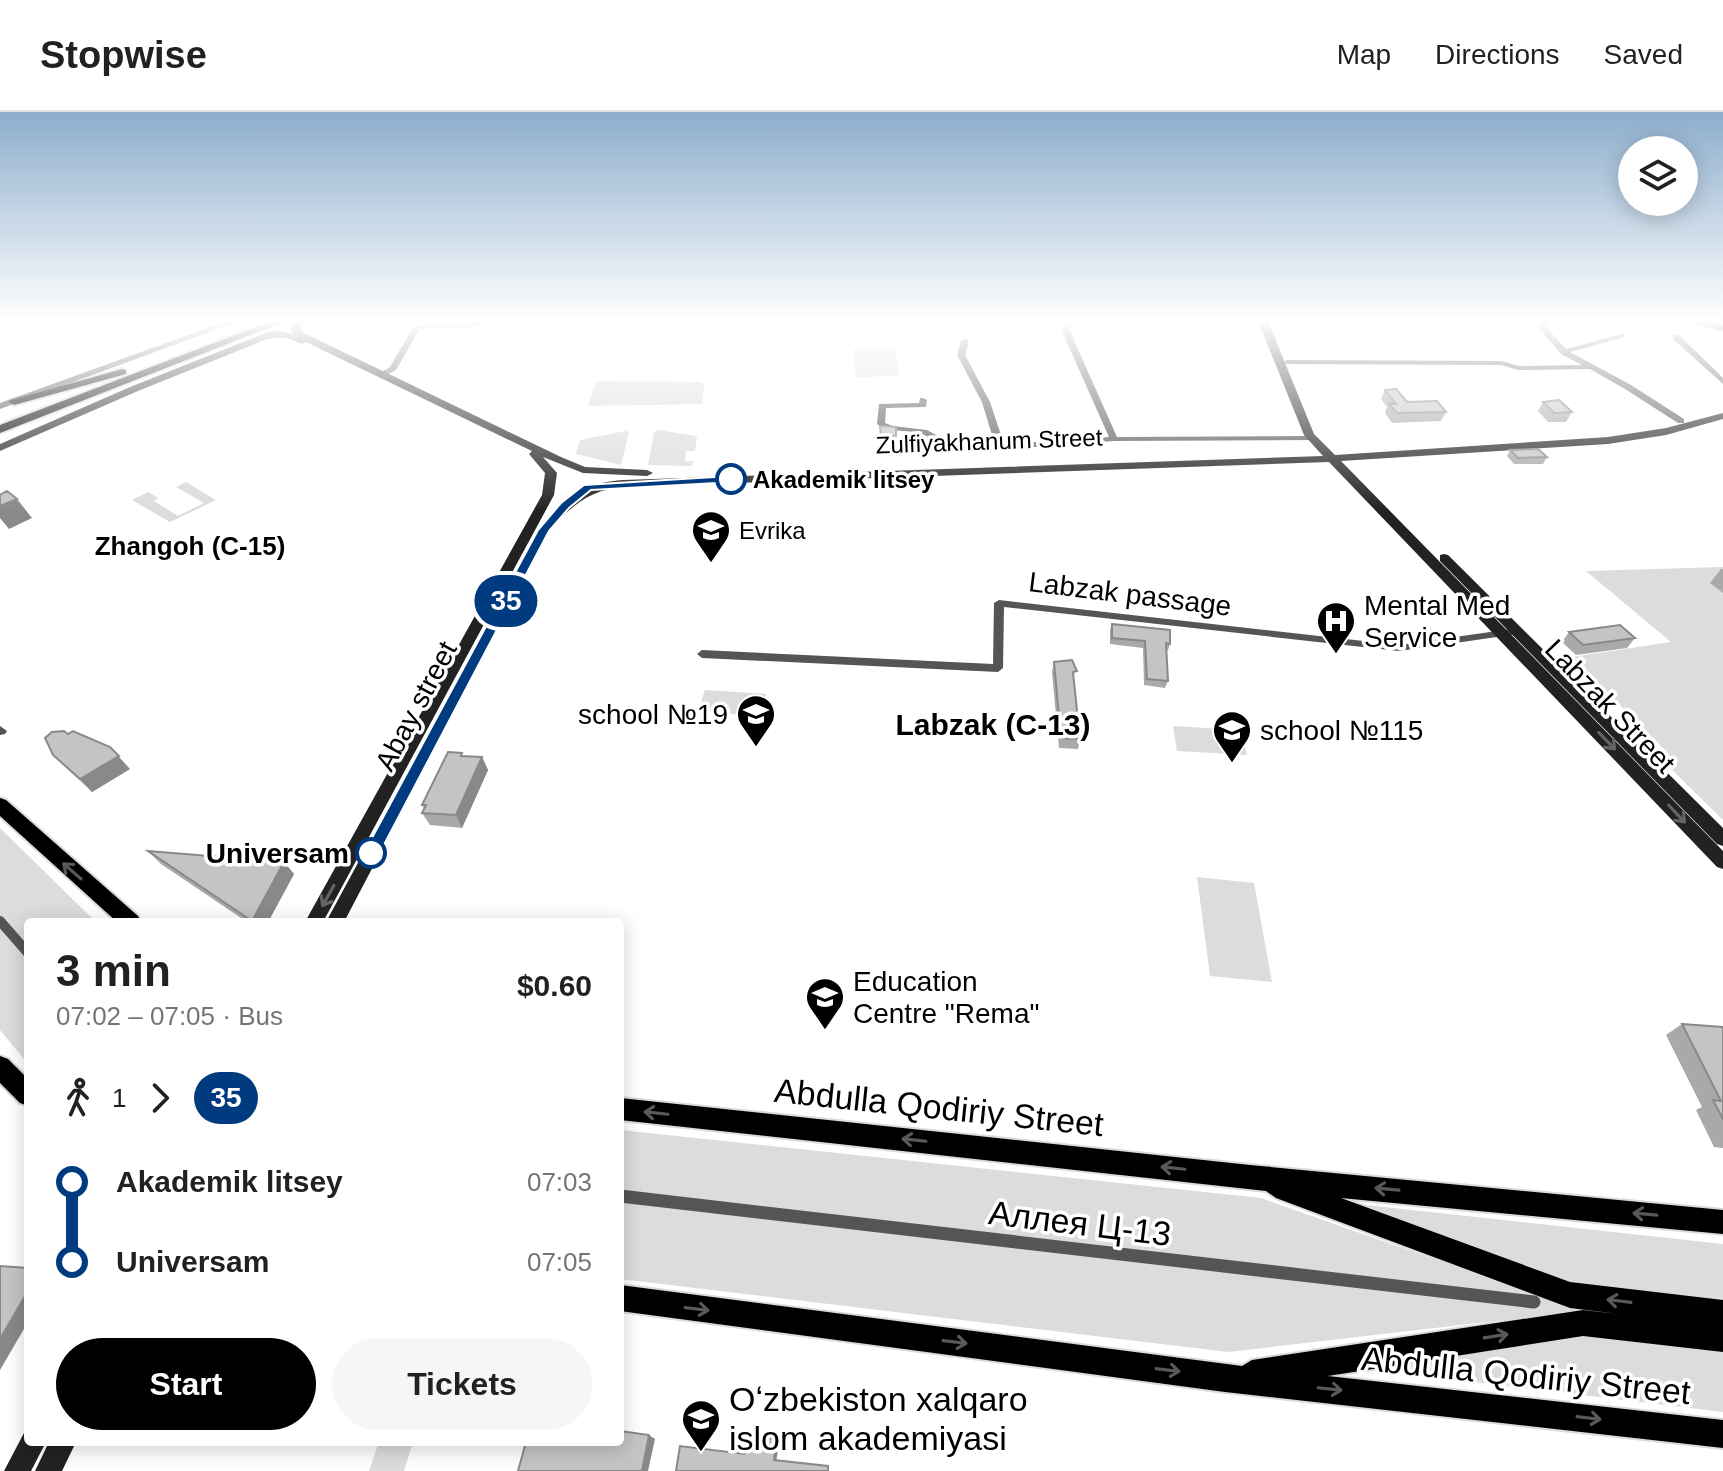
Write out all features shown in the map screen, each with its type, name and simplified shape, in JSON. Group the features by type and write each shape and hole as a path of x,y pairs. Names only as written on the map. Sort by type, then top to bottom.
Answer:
{"main road":[{"path":"14,401 76,384"},
{"path":"0,420 95,384"},
{"path":"0,429 117,384"},
{"path":"0,445 145,384"},
{"path":"393,384 541,459 551,473 550,483"},
{"name":"Zulfiyakhanum Street","path":"404,384 583,470 698,473 1073,459 1212,458 1647,437 1693,427 1723,416"},
{"name":"Labzak Street","path":"1287,384 1305,430 1312,438 1333,453 1641,764 1723,839"},
{"name":"Labzak Street","path":"1297,384 1314,425 1344,472 1510,632"},
{"path":"82,398 134,389"},
{"name":"Zulfiyakhanum Street","path":"1598,438 1681,421 1723,406"},
{"path":"1681,421 1693,427"},
{"path":"0,429 19,431 0,445"},
{"path":"1635,429 1647,437"},
{"name":"Zulfiyakhanum Street","path":"550,483 561,492 575,492 588,487 662,482 1295,462 1333,453"},
{"path":"1295,462 1319,462 1344,472"},
{"path":"550,483 562,472 583,470 594,477 588,487"},
{"name":"Abay street","path":"337,918 484,627 541,509 550,483"},
{"name":"Abay street","path":"316,918 484,627 544,530 565,506 588,487"},
{"name":"Labzak Street","path":"1641,764 1723,862"},
{"path":"0,805 127,918"},
{"path":"0,1067 24,1091"},
{"name":"Abdulla Qodiriy Street","path":"624,1109 1250,1177 1723,1222"},
{"name":"Abdulla Qodiriy Street","path":"1250,1177 1570,1295 1723,1313"},
{"name":"Abdulla Qodiriy Street","path":"624,1299 1225,1378 1723,1434"},
{"name":"Abdulla Qodiriy Street","path":"1225,1378 1583,1323 1723,1339"},
{"path":"17,1471 31,1446"},
{"path":"48,1471 61,1446"}],"street":[{"path":"0,406 60,384"},
{"path":"977,384 986,402 1000,446"},
{"path":"1090,384 1114,439"},
{"path":"1622,384 1681,421"},
{"path":"923,400 923,405 882,406 881,424 894,431 924,432 952,449 1114,439 1312,438"},
{"name":"Labzak passage","path":"702,654 998,668 999,603 1399,648 1510,632"},
{"path":"0,921 24,948"},
{"name":"Аллея Ц-13","path":"624,1196 1534,1302"}],"shaded area":[{"path":"595,384 704,385 702,404 588,406"},
{"path":"629,432 621,465 576,454 580,440"},
{"path":"654,432 697,436 695,451 686,451 685,461 693,461 692,466 648,465"},
{"path":"186,482 216,500 170,522 132,500 148,492 158,498 154,501 178,516 204,503 176,487"},
{"path":"1723,567 1723,820 1648,746 1654,745 1664,754 1668,753 1572,657 1671,642 1586,571"},
{"path":"705,690 766,694 760,716 698,711"},
{"path":"1173,726 1241,730 1247,755 1177,751"},
{"path":"0,828 92,918 24,918 24,1059 0,1030"},
{"path":"1197,877 1254,883 1272,982 1210,976"},
{"path":"624,1130 1261,1198 1581,1311 1228,1352 624,1279"},
{"path":"1348,1203 1723,1244 1723,1298 1568,1282"},
{"path":"1591,1336 1723,1353 1723,1412 1366,1369"},
{"path":"378,1446 412,1446 404,1471 369,1471"}],"building":[{"path":"1396,389 1407,402 1437,401 1446,412 1397,413 1389,404 1396,404 1385,390"},
{"path":"1559,400 1572,412 1554,413 1543,402"},
{"path":"880,426 896,427 896,436 881,436"},
{"path":"1538,449 1547,457 1518,458 1510,450"},
{"path":"7,491 17,499 0,506 0,495"},
{"path":"1112,624 1170,630 1170,644 1166,643 1168,681 1147,679 1145,641 1112,638"},
{"path":"1620,625 1635,638 1583,645 1569,632"},
{"path":"1072,660 1077,671 1073,672 1080,739 1061,738 1054,662"},
{"path":"64,731 68,734 73,731 110,747 119,756 80,779 53,755 45,738 52,732"},
{"path":"448,752 482,757 456,815 422,813 426,805 422,805"},
{"path":"148,851 284,862 254,918 248,918"},
{"path":"1682,1024 1723,1027 1723,1119 1713,1100 1721,1101"},
{"path":"0,1266 24,1268 24,1298 0,1339"},
{"path":"624,1432 649,1435 642,1471 518,1471 525,1446 624,1446"},
{"name":"Oʻzbekiston xalqaro islom akademiyasi","path":"748,1436 776,1439 774,1460 828,1466 828,1471 676,1471 680,1446 745,1454"}],"bus line":[{"name":"35","path":"371,853 544,530 565,506 588,487 731,479"}],"place":[{"name":"Akademik litsey","path":"731,479"},
{"name":"Evrika","path":"711,564"},
{"name":"Mental Med Service","path":"1336,655"},
{"name":"school №19","path":"756,748"},
{"name":"school №115","path":"1232,764"},
{"name":"Universam","path":"371,853"},
{"name":"Education Centre \"Rema\"","path":"825,1031"},
{"name":"Oʻzbekiston xalqaro islom akademiyasi","path":"701,1453"}],"district":[{"name":"Zhangoh (C-15)","path":"190,546"},
{"name":"Labzak (C-13)","path":"993,724"}]}
